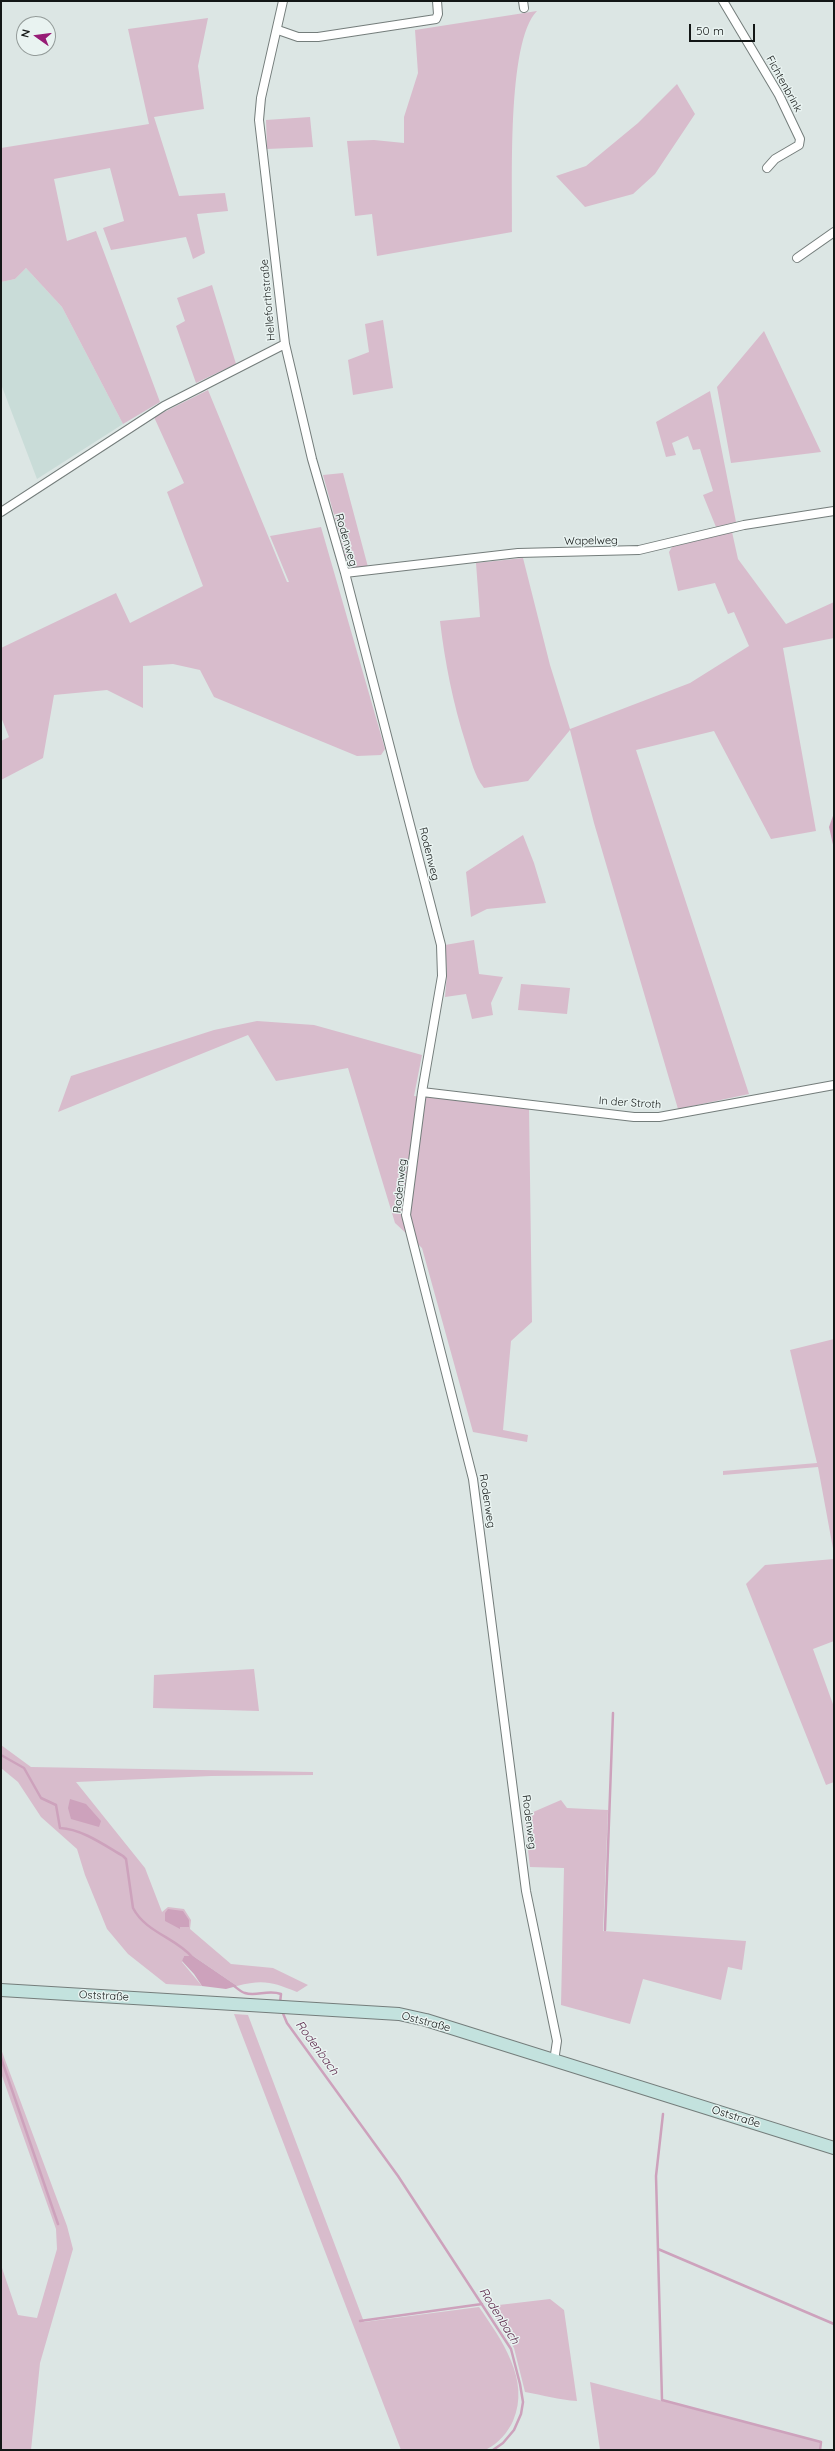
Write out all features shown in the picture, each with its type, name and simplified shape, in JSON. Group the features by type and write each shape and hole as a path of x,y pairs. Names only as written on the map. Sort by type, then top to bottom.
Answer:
{"main road":[{"name":"Oststraße","path":"1,1990 399,2014 426,2020 834,2148"}],"street":[{"name":"Helleforthstraße","path":"1,512 164,406 284,344 259,120 261,98 278,30 283,1"},
{"path":"278,30 298,37 318,37 436,19 438,14 437,1"},
{"name":"Fichtenbrink","path":"724,1 779,95 800,139 799,145 775,159 767,168"},
{"path":"797,258 834,232"},
{"name":"Rodenweg","path":"284,344 312,459 345,573 441,945 442,976 422,1092 406,1215 473,1479 526,1891 557,2041 554,2061"},
{"name":"Wapelweg","path":"345,573 518,553 639,550 744,525 834,511"},
{"name":"In der Stroth","path":"422,1092 634,1117 659,1117 834,1085"}],"shaded area":[{"path":"537,11 527,28 520,52 516,83 512,150 512,232 377,256 372,214 355,216 347,141 374,140 404,143 404,117 418,73 415,30"},
{"path":"208,18 198,66 204,109 154,117 179,196 225,193 228,211 197,214 205,253 193,259 186,237 111,250 103,228 124,221 110,168 54,179 67,241 96,231 160,402 123,424 62,307 26,268 15,279 1,282 1,148 149,124 128,29"},
{"path":"677,84 695,114 655,174 633,194 585,207 556,176 586,166 638,123"},
{"path":"310,117 313,147 267,149 266,120"},
{"path":"26,268 62,307 123,424 37,479 1,384 1,282 15,279"},
{"path":"212,285 236,364 196,383 176,326 185,321 177,298"},
{"path":"383,320 393,388 353,395 348,360 369,352 365,324"},
{"path":"764,331 821,452 731,463 717,387"},
{"path":"208,390 287,582 289,582 270,536 321,527 385,749 381,755 357,756 214,697 200,670 173,664 143,666 143,708 107,690 54,695 43,758 1,780 1,741 9,737 1,717 1,648 116,593 130,623 203,586 167,492 184,483 154,417"},
{"path":"710,391 736,522 716,527 703,495 713,491 700,449 693,450 688,436 672,443 676,455 666,457 656,422"},
{"path":"343,473 368,567 349,569 323,475"},
{"path":"732,532 738,559 786,624 834,602 834,638 783,648 816,831 771,839 714,731 636,750 749,1094 678,1109 594,823 570,730 528,781 484,788 473,767 461,729 447,668 440,621 480,617 476,563 523,558 550,665 570,729 690,683 749,646 734,612 728,614 715,583 678,591 669,552 672,547"},
{"path":"834,813 834,849 829,827"},
{"path":"523,835 534,863 546,903 487,909 471,917 466,872"},
{"path":"474,940 479,974 503,977 491,1003 493,1015 472,1019 466,994 445,997 447,974 445,945"},
{"path":"521,984 570,988 567,1014 518,1010"},
{"path":"257,1021 314,1025 422,1055 414,1096 529,1106 532,1322 511,1341 503,1430 528,1435 527,1442 473,1432 422,1248 395,1223 348,1068 276,1081 248,1035 58,1112 71,1076 214,1030"},
{"path":"834,1339 834,1554 818,1467 723,1475 723,1471 817,1463 790,1350"},
{"path":"834,1559 834,1641 813,1649 834,1707 834,1782 826,1785 746,1584 765,1565"},
{"path":"254,1669 259,1711 153,1708 154,1675"},
{"path":"1,1745 31,1767 313,1772 313,1775 211,1776 76,1782 145,1868 162,1912 168,1907 184,1909 191,1920 190,1929 231,1964 273,1968 308,1985 297,1992 274,1984 261,1982 237,1986 193,1956 184,1956 182,1962 202,1986 166,1984 128,1954 107,1929 85,1875 77,1849 41,1817 18,1782 1,1768"},
{"path":"70,1799 86,1804 101,1821 99,1827 71,1819 68,1808"},
{"path":"561,1800 567,1808 608,1810 603,1931 746,1941 742,1970 728,1967 721,2000 643,1979 630,2024 561,2005 564,1868 530,1867 524,1816"},
{"path":"168,1909 183,1911 189,1920 189,1927 180,1927 180,1929 165,1921 165,1913"},
{"path":"184,1956 193,1956 237,1986 226,1989 202,1986 194,1974 182,1961"},
{"path":"234,2014 248,2015 364,2322 479,2307 504,2346 516,2375 518,2406 513,2421 508,2429 491,2447 487,2449 472,2450 401,2450"},
{"path":"1,2049 67,2226 73,2249 40,2363 31,2450 1,2450 1,2265 18,2315 37,2318 57,2249 56,2229 1,2073"},
{"path":"550,2299 564,2310 577,2401 557,2399 525,2392 514,2348 494,2315 499,2305"},
{"path":"590,2382 820,2442 819,2450 600,2450"}],"waterway":[{"path":"605,1930 613,1713"},
{"name":"Rodenbach","path":"1,1755 24,1768 41,1798 56,1805 60,1828 85,1834 126,1859 133,1908 139,1917 153,1930 179,1945 193,1958"},
{"name":"Rodenbach","path":"234,1986 242,1992 249,1994 271,1992 281,1994 280,2003"},
{"name":"Rodenbach","path":"282,2011 287,2023 398,2176 511,2349 523,2402 521,2414 514,2430 503,2443 493,2450"},
{"path":"1,2058 58,2224"},
{"path":"663,2114 656,2176 662,2400 821,2442 820,2450"},
{"path":"658,2249 834,2324"},
{"path":"360,2321 482,2304"}]}
